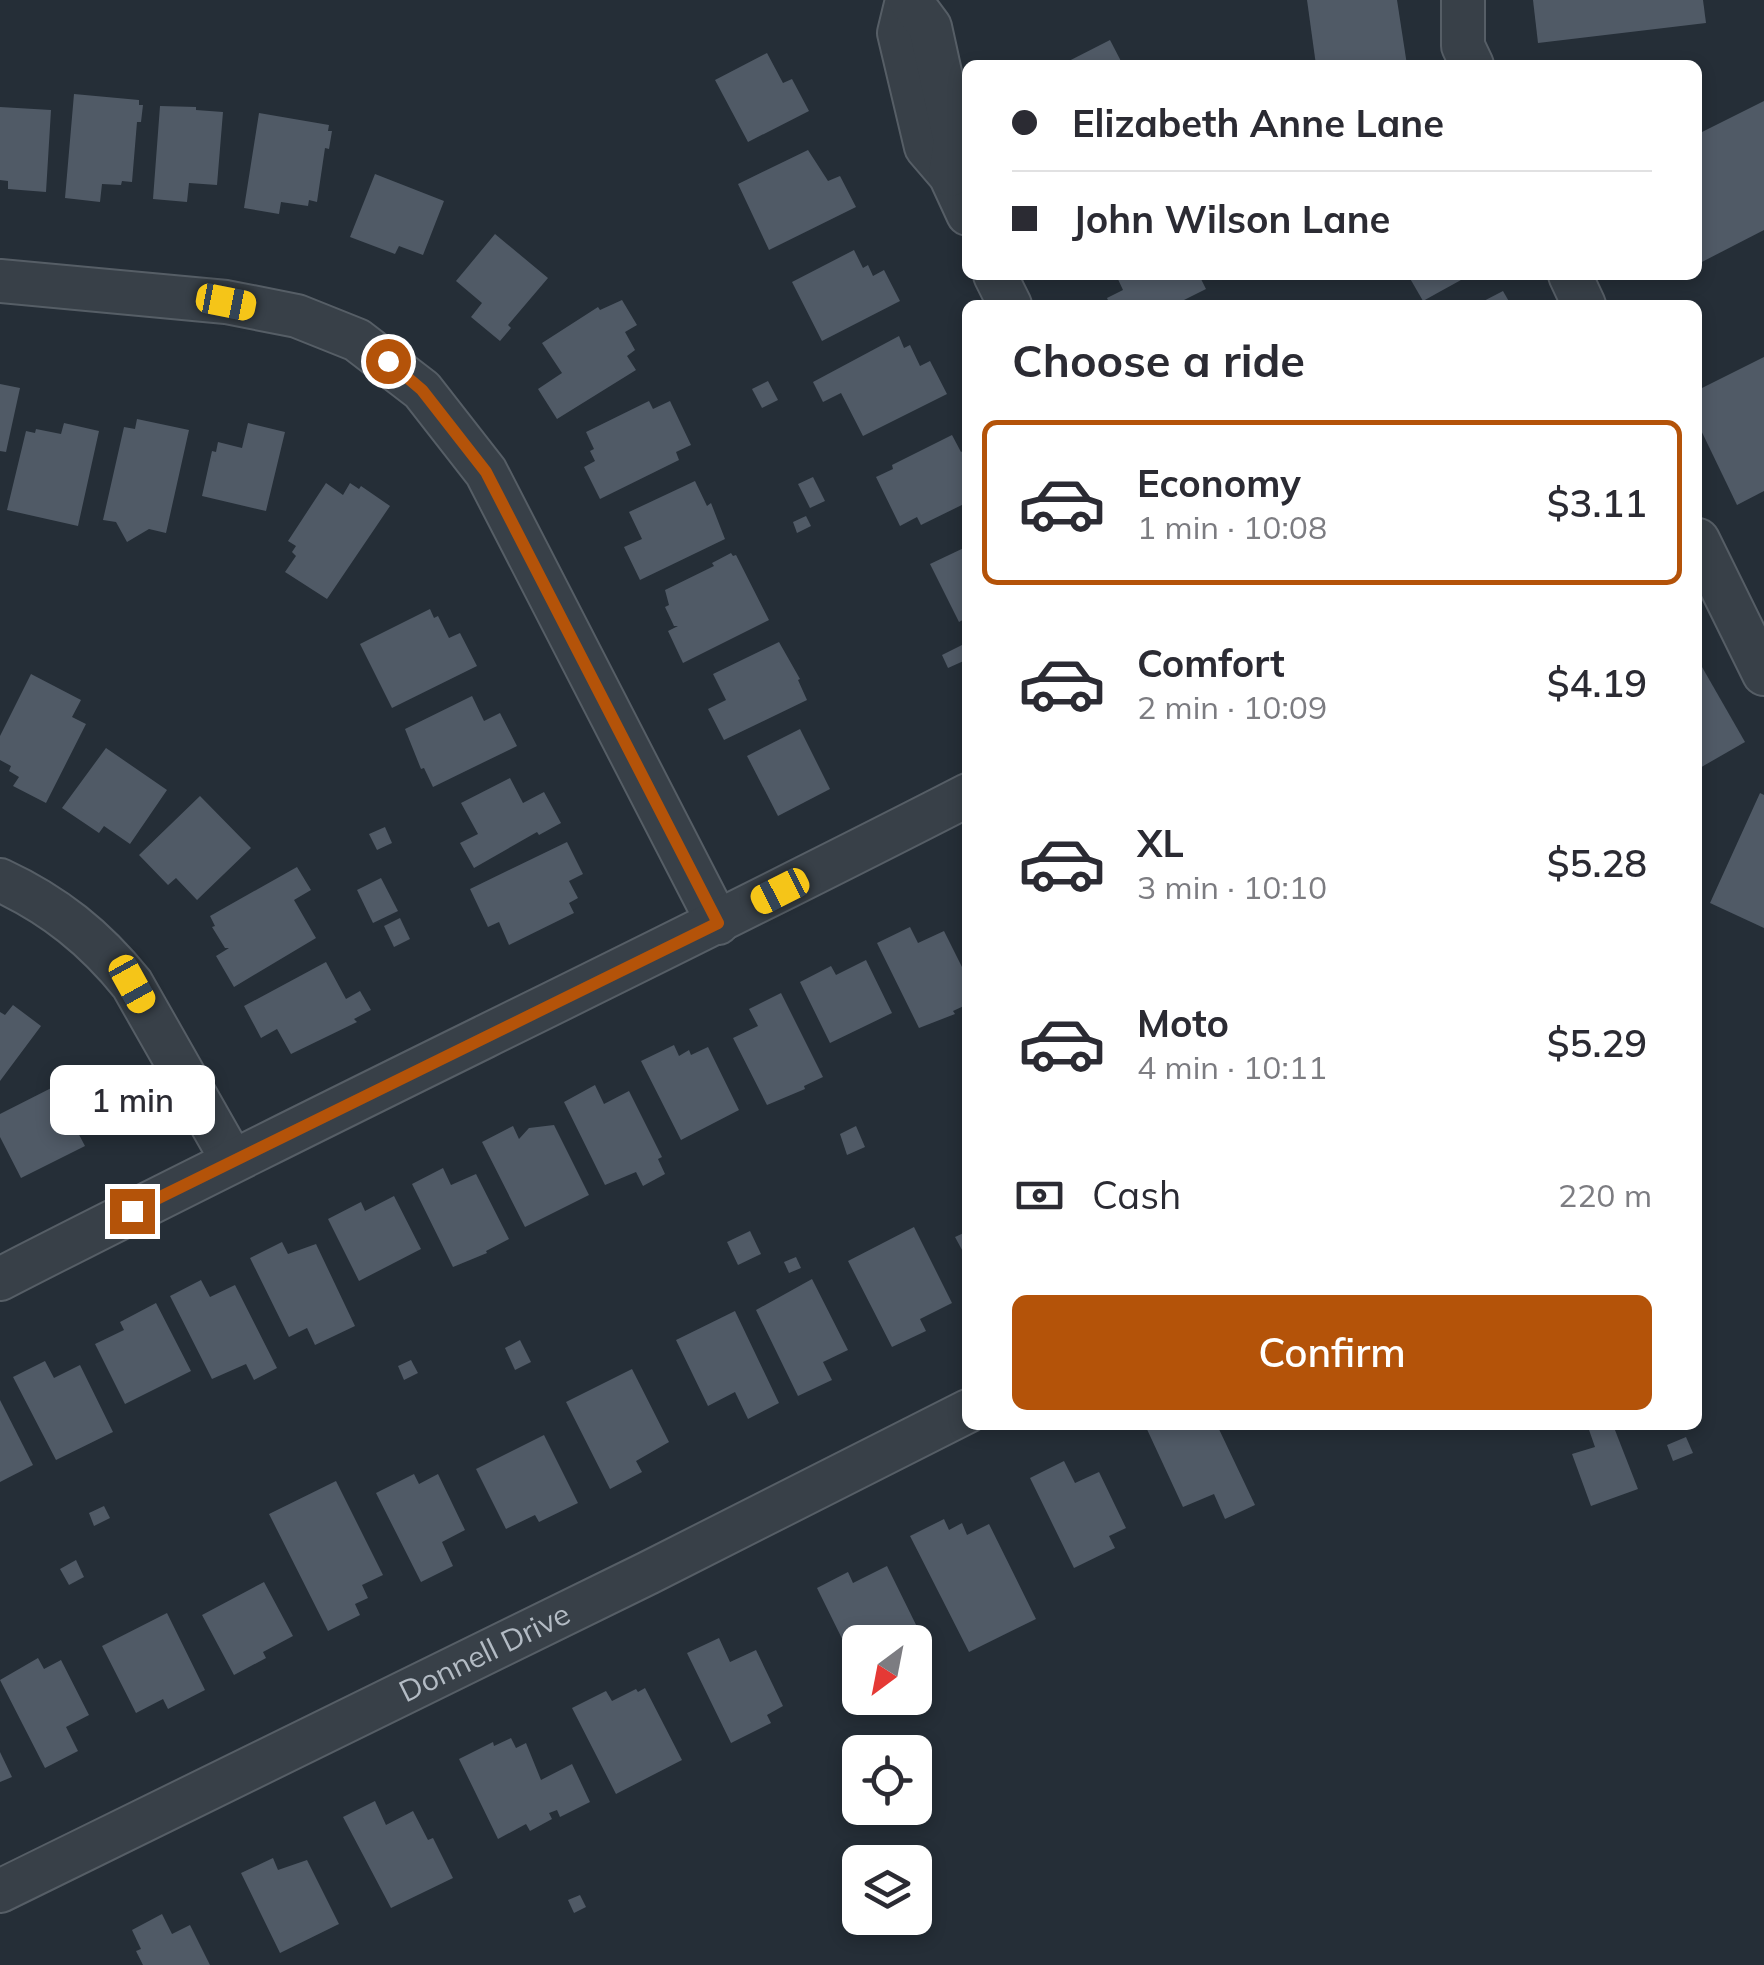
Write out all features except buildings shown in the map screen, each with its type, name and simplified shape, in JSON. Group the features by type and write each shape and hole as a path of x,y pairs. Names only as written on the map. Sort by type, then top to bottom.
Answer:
{"street":[{"path":"908,0 930,27 955,140 950,176 962,201"},
{"path":"1463,0 1464,46 1470,60"},
{"path":"0,281 226,302 297,316 357,340 422,390 486,472 718,923"},
{"path":"1702,548 1764,674"},
{"path":"0,1279 962,798"},
{"path":"0,880 73,921 114,961 132,984 232,1160"},
{"name":"Donnell Drive","path":"0,1891 648,1574 962,1415"}],"route":[{"path":"132,1211 718,923 486,472 422,390 388,361"}]}
